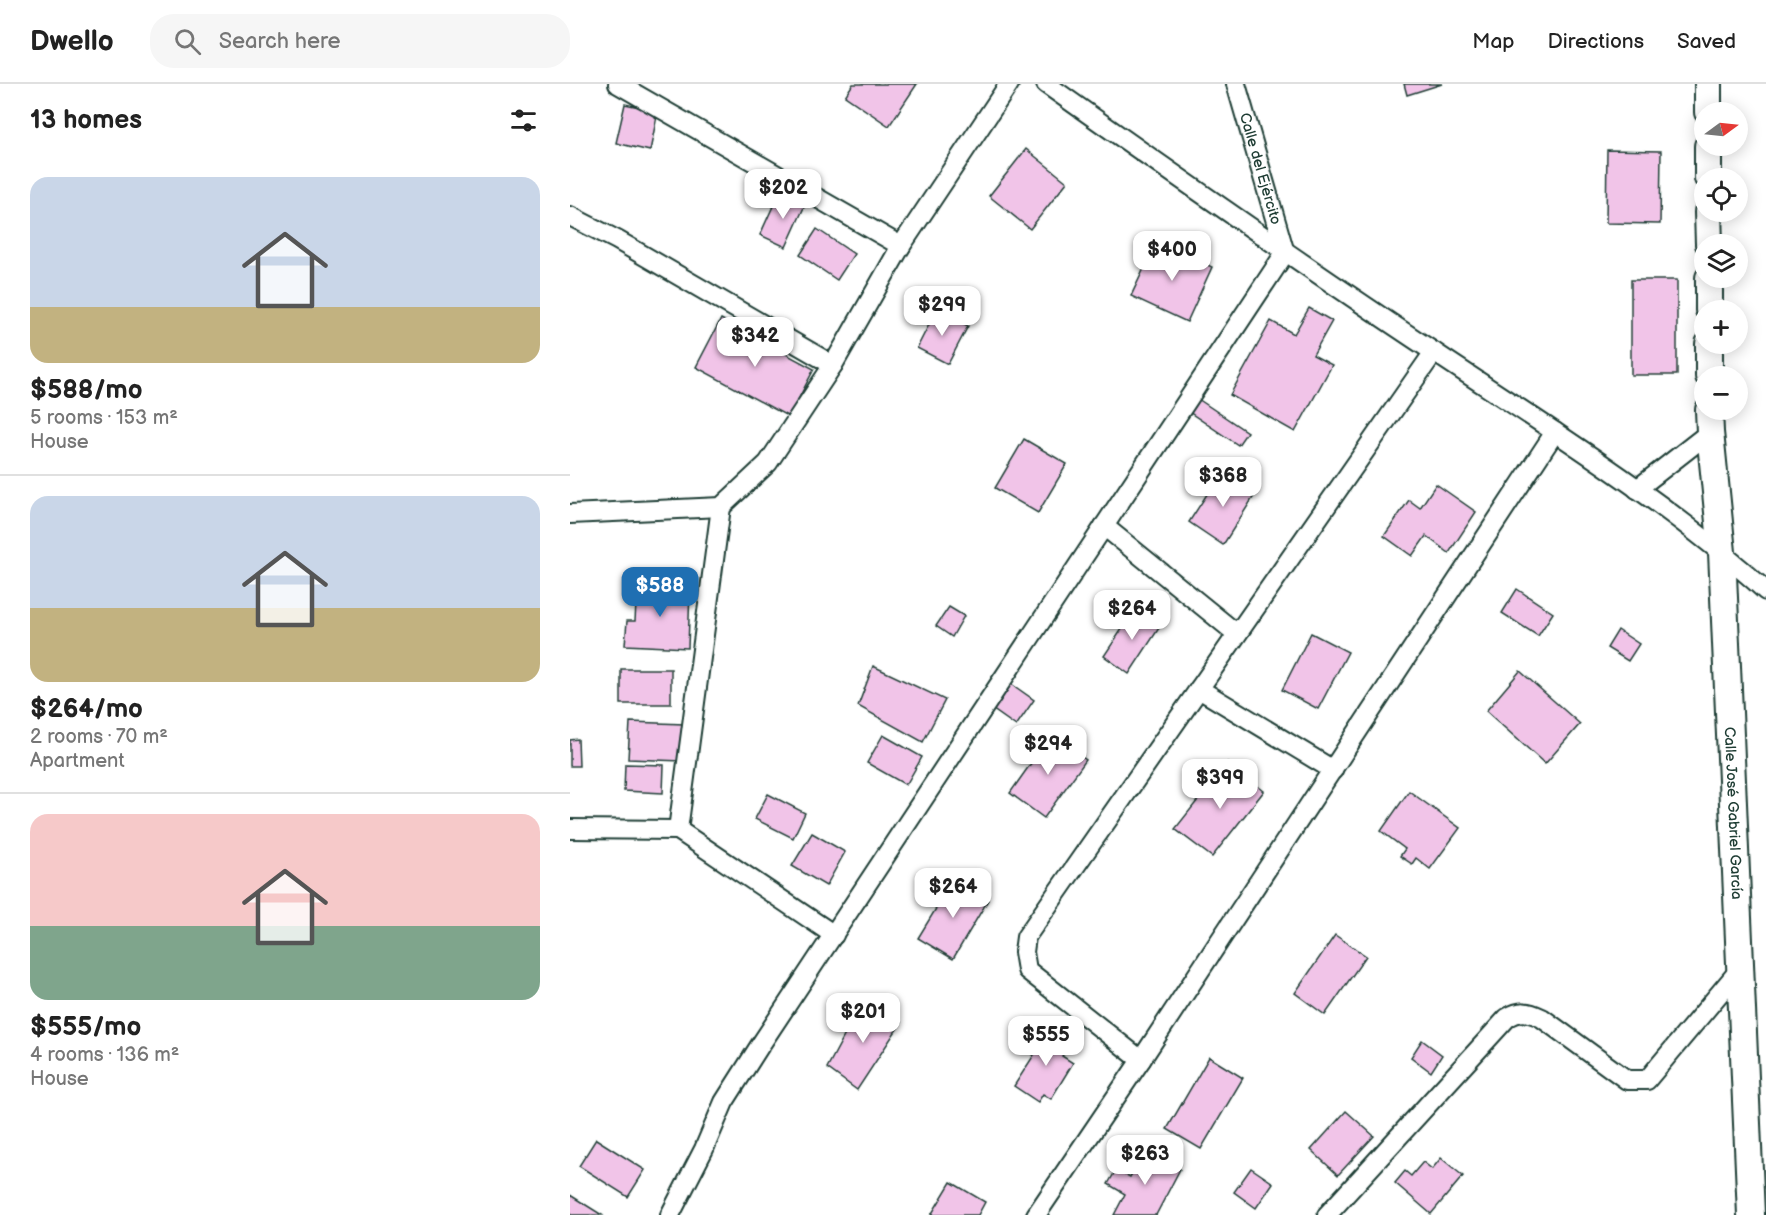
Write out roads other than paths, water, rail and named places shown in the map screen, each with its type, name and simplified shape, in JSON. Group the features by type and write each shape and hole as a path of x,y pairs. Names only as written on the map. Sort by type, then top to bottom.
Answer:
{"street":[{"path":"618,84 901,246"},
{"path":"678,830 721,507 768,463 833,366 901,246 1009,84"},
{"path":"1046,84 1285,253 1637,489 1722,552 1766,591"},
{"name":"Calle del Ejército","path":"1236,84 1285,253"},
{"path":"1708,84 1708,102"},
{"path":"570,216 617,240 833,366"},
{"path":"670,1215 704,1149 724,1102 1285,253"},
{"path":"1141,1060 1027,970 1024,952 1026,938 1434,352"},
{"path":"1637,489 1709,421"},
{"name":"Calle José Gabriel García","path":"1709,421 1722,552 1751,1215"},
{"path":"1036,1215 1141,1060 1555,432"},
{"path":"570,514 721,507"},
{"path":"1104,526 1237,634"},
{"path":"1199,689 1333,770"},
{"path":"570,829 678,830 834,935"},
{"path":"1327,1215 1507,1018 1518,1012 1531,1012 1628,1080 1647,1080 1740,969"}]}
